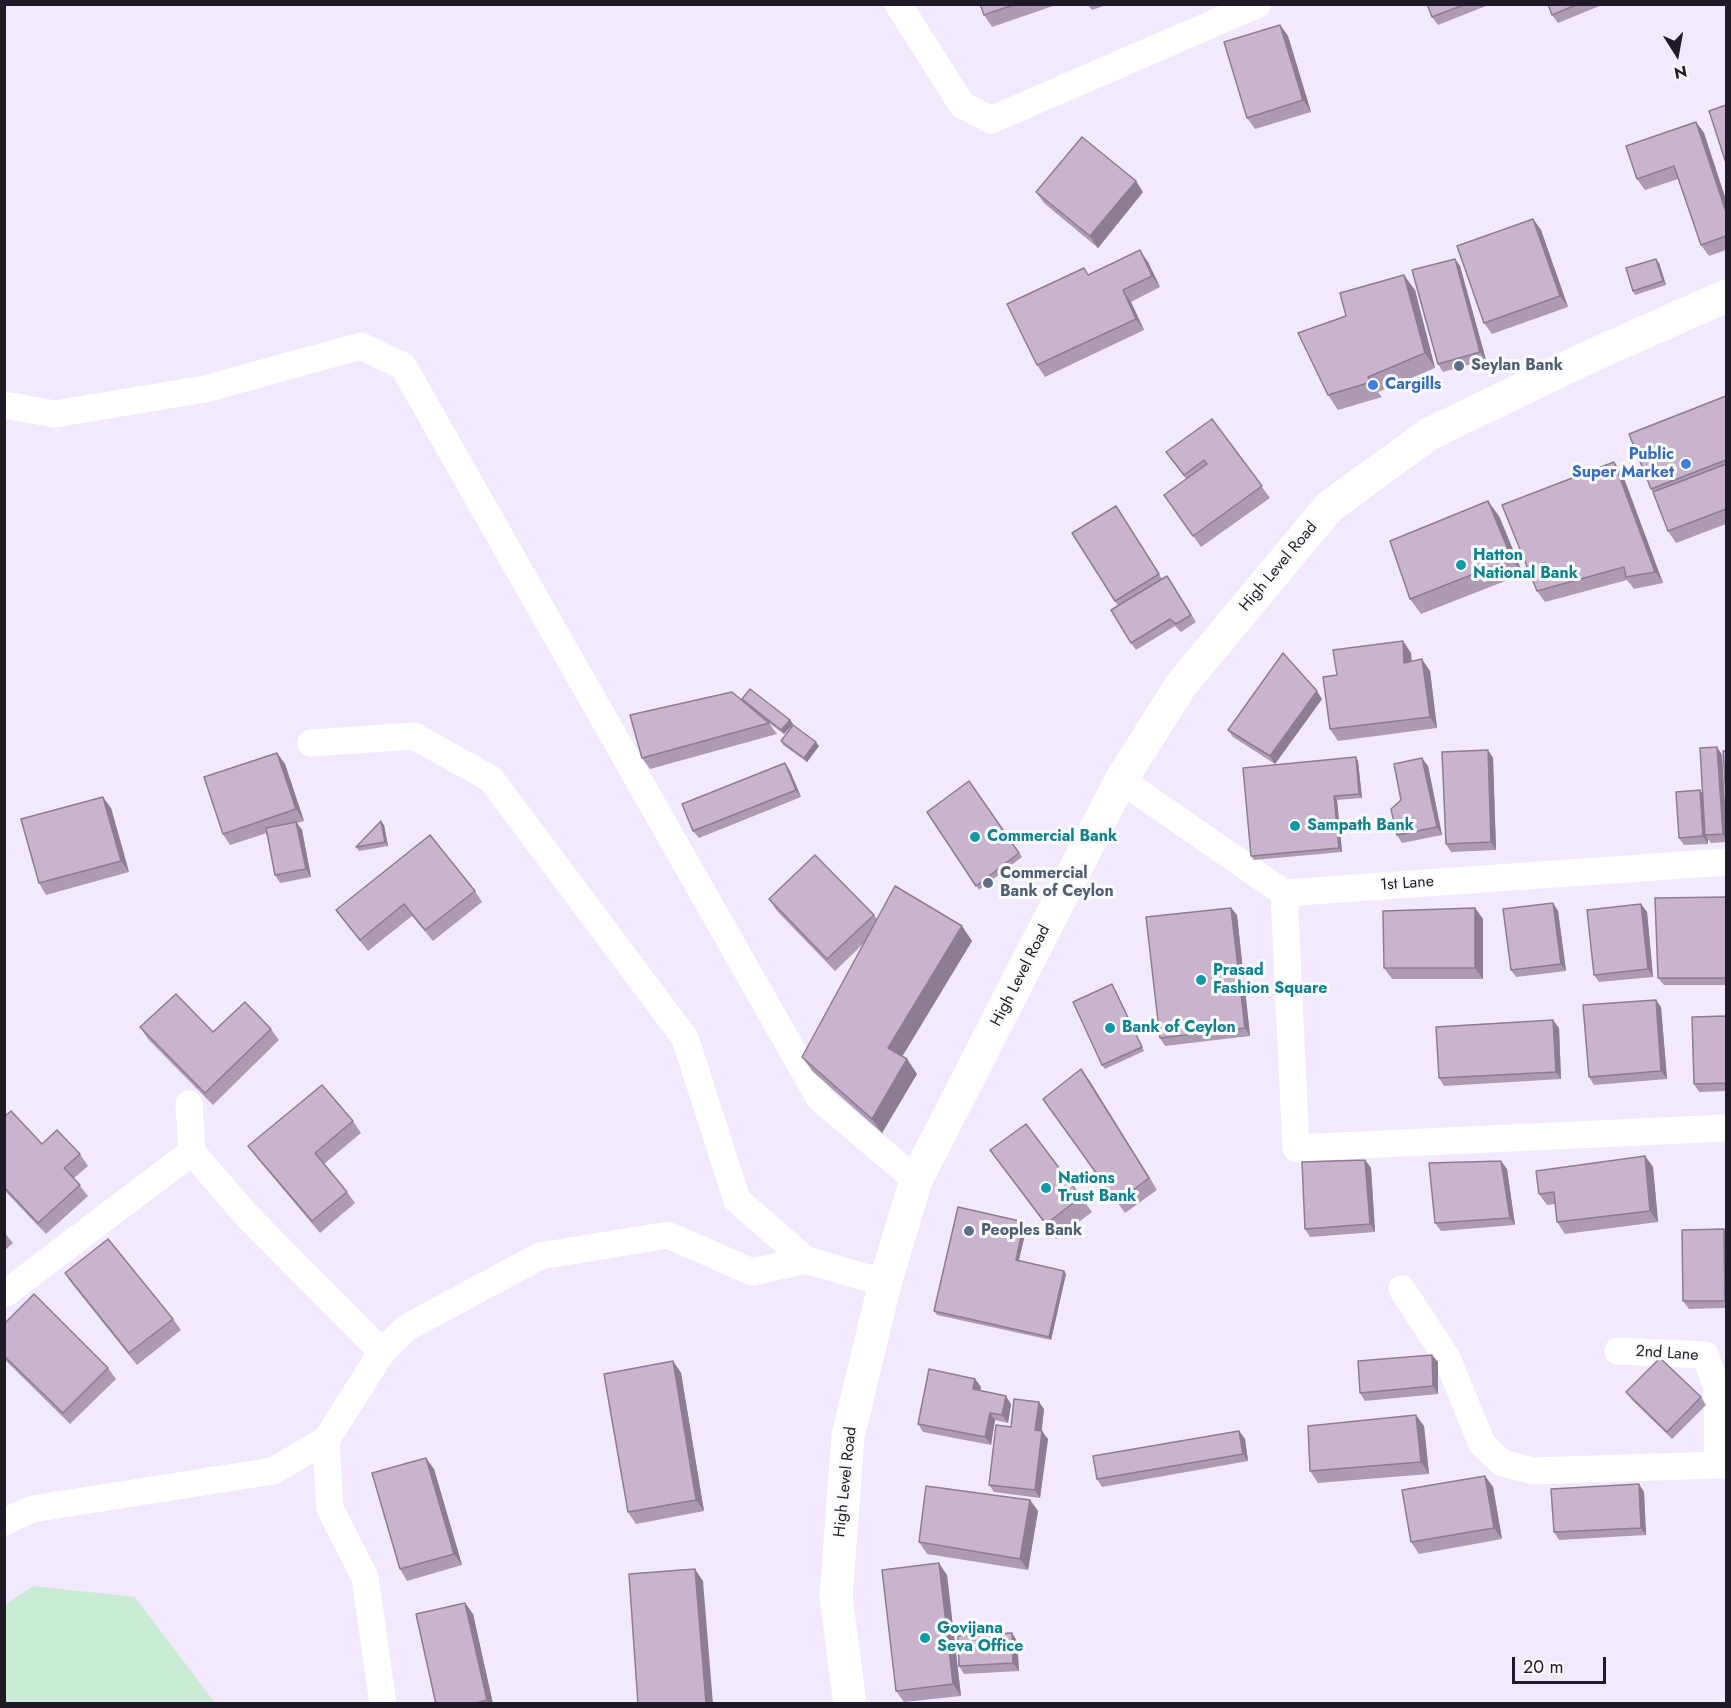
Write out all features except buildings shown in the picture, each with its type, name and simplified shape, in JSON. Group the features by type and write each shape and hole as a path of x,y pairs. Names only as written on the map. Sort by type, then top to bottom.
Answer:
{"highway":[{"name":"High Level Road","path":"850,1704 836,1597 848,1436 885,1284 916,1180 1121,780 1181,685 1329,507 1429,434 1590,356 1726,297"}],"street":[{"path":"898,4 962,105 991,120 1258,4"},
{"path":"4,405 55,414 206,389 361,346 403,366 820,1099 916,1180"},
{"path":"311,743 414,736 491,779 685,1038 737,1200 806,1260 885,1284"},
{"path":"1121,780 1284,893 1296,1148 1726,1128"},
{"name":"1st Lane","path":"1284,893 1726,862"},
{"path":"189,1104 192,1152 249,1218 382,1352"},
{"path":"6,1293 192,1152"},
{"path":"4,1522 32,1509 273,1471 326,1440 382,1352 406,1328 540,1256 668,1235 752,1272 806,1260"},
{"path":"1402,1289 1448,1358 1482,1444 1502,1462 1533,1471 1722,1465"},
{"name":"2nd Lane","path":"1617,1351 1705,1355 1717,1388 1722,1465"},
{"path":"326,1440 330,1509 365,1577 383,1704"}],"green space":[{"path":"33,1586 135,1597 215,1703 5,1703 5,1605"}],"place":[{"name":"Seylan Bank","path":"1459,366"},
{"name":"Cargills","path":"1373,385"},
{"name":"Public Super Market","path":"1686,464"},
{"name":"Hatton National Bank","path":"1461,565"},
{"name":"Sampath Bank","path":"1295,826"},
{"name":"Commercial Bank","path":"975,837"},
{"name":"Commercial Bank of Ceylon","path":"988,883"},
{"name":"Prasad Fashion Square","path":"1201,980"},
{"name":"Bank of Ceylon","path":"1110,1028"},
{"name":"Nations Trust Bank","path":"1046,1188"},
{"name":"Peoples Bank","path":"969,1231"},
{"name":"Govijana Seva Office","path":"925,1638"}]}
